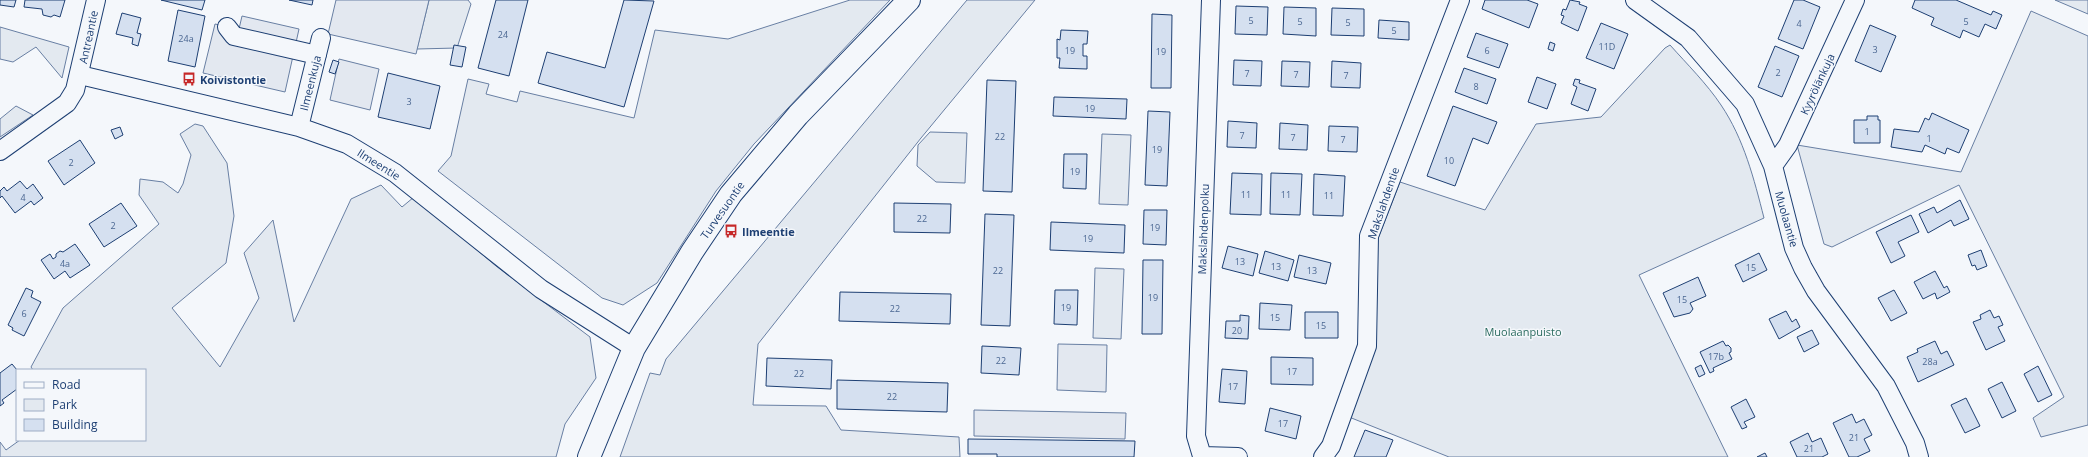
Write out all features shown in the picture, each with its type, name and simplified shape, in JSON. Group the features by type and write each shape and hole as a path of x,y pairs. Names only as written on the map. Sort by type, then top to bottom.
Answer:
{"main road":[{"name":"Turvesuontie","path":"589,457 634,348 692,252 731,194 798,115 909,0"}],"street":[{"name":"Antreantie","path":"80,75 96,0"},
{"name":"Makslahdenpolku","path":"1202,456 1196,436 1211,0"},
{"name":"Makslahdentie","path":"1323,457 1331,446 1367,346 1369,236 1460,0"},
{"name":"Muolaantie","path":"1635,0 1688,38 1745,104 1774,166 1794,248 1803,268 1816,291 1886,386 1915,443 1919,457"},
{"name":"Kyyrölänkuja","path":"1774,166 1788,145 1855,0"},
{"name":"Ilmeenkuja","path":"227,27 234,36 319,47 299,127"},
{"name":"Ilmeentie","path":"80,75 299,127 347,144 395,173 542,289 634,348"},
{"path":"0,151 67,102 75,90 80,75"},
{"path":"1202,456 1238,457"}],"green space":[{"path":"429,0 468,0 471,4 457,48 417,49"},
{"path":"850,0 890,0 754,144 716,191 657,283 623,305 602,298 438,171 451,156 468,79 489,84 486,94 517,102 520,91 634,118 655,30 728,39"},
{"path":"967,0 1035,0 921,138 758,344 753,405 826,406 841,430 959,437 960,457 620,457 650,373 660,375 666,359"},
{"path":"2055,0 2088,0 2088,14"},
{"path":"2031,11 2088,36 2088,425 2041,437 2033,418 2064,397 1959,185 1832,247 1824,244 1797,145 1961,172"},
{"path":"0,27 69,47 62,78 36,47 13,62 0,59"},
{"name":"Muolaanpuisto","path":"1670,45 1710,89 1729,118 1742,145 1764,218 1639,275 1728,457 1449,457 1349,417 1377,241 1400,182 1485,210 1536,124 1601,117 1665,48"},
{"path":"16,106 33,115 0,137 0,119"},
{"path":"195,124 203,126 227,163 234,216 226,263 172,308 220,367 259,298 244,253 273,220 294,322 351,199 381,185 402,207 414,197 496,266 590,337 596,378 565,424 556,457 0,457 0,442 6,450 19,441 146,441 146,369 32,369 31,367 63,308 159,224 139,195 140,179 163,182 178,193 183,184 191,155 180,134"},
{"path":"930,132 967,133 965,183 936,182 917,166 918,145"},
{"path":"1102,134 1131,135 1128,205 1099,204"},
{"path":"1095,268 1124,269 1121,339 1093,338"}],"shaded area":[{"path":"336,0 429,0 416,54 328,34"},
{"path":"242,16 299,29 285,92 203,73 215,24 239,29"},
{"path":"339,59 379,69 370,110 330,100"},
{"path":"1058,344 1107,345 1106,392 1057,390"},
{"path":"974,410 1126,413 1125,439 974,436"}],"building":[{"path":"0,0 16,0 14,7 0,5"},
{"path":"25,0 65,0 60,17 54,15 51,17 43,15 42,9 24,7"},
{"path":"161,0 205,0 202,10"},
{"path":"289,0 313,0 312,5"},
{"path":"496,0 528,0 509,76 478,68"},
{"path":"624,0 654,1 624,107 538,83 547,52 605,68"},
{"path":"1485,0 1527,0 1538,4 1529,28 1482,9"},
{"path":"1570,0 1580,2 1579,4 1587,7 1578,31 1561,23 1564,16 1561,15 1563,9 1566,10"},
{"path":"1794,0 1803,0 1820,7 1803,49 1778,39"},
{"path":"1915,0 1956,0 1991,15 1993,11 2002,15 1996,29 1985,24 1979,37 1963,30 1960,38 1931,25 1934,18 1912,8"},
{"path":"1236,6 1268,7 1267,35 1235,34"},
{"path":"1284,7 1316,8 1316,36 1283,34"},
{"path":"1332,8 1364,9 1364,36 1331,35"},
{"path":"178,10 205,16 195,67 168,61"},
{"path":"122,13 141,18 137,33 141,34 138,46 132,44 133,38 116,34"},
{"path":"1152,14 1172,15 1171,88 1151,88"},
{"path":"1379,20 1409,22 1409,40 1378,38"},
{"path":"1601,23 1628,34 1614,69 1586,58"},
{"path":"1870,25 1896,36 1881,72 1855,61"},
{"path":"1061,30 1088,31 1087,44 1083,44 1083,56 1087,56 1087,69 1059,68 1060,58 1057,58 1057,39 1060,40"},
{"path":"1476,33 1508,44 1499,68 1467,57"},
{"path":"1550,42 1555,44 1553,51 1548,49"},
{"path":"454,45 466,47 462,67 450,65"},
{"path":"1775,46 1799,56 1782,97 1758,87"},
{"path":"333,60 339,62 335,74 329,72"},
{"path":"1234,60 1262,61 1261,86 1233,85"},
{"path":"1282,61 1310,62 1309,87 1281,86"},
{"path":"1332,61 1361,63 1360,88 1331,87"},
{"path":"1464,68 1496,79 1487,104 1455,92"},
{"path":"388,73 440,86 430,129 378,117"},
{"path":"1537,77 1556,84 1547,109 1528,102"},
{"path":"1575,79 1580,80 1579,83 1596,89 1588,111 1571,104 1577,87 1573,85"},
{"path":"987,80 1016,81 1012,192 983,191"},
{"path":"1054,97 1127,99 1126,119 1053,116"},
{"path":"1453,106 1497,122 1488,144 1473,138 1455,186 1427,176"},
{"path":"1148,111 1170,112 1167,186 1145,185"},
{"path":"1932,113 1969,130 1959,153 1947,148 1945,154 1925,145 1922,152 1891,147 1894,129 1919,132 1925,118 1929,120"},
{"path":"1867,116 1878,116 1878,120 1880,120 1880,143 1854,143 1854,120 1867,120"},
{"path":"1228,121 1257,123 1256,148 1227,147"},
{"path":"1280,123 1308,125 1307,150 1279,149"},
{"path":"1329,126 1358,127 1357,152 1328,151"},
{"path":"120,127 123,135 115,139 111,130"},
{"path":"80,140 95,163 64,185 48,161"},
{"path":"1064,154 1087,154 1086,189 1063,188"},
{"path":"1232,173 1262,174 1261,215 1230,214"},
{"path":"1271,173 1302,174 1300,215 1270,214"},
{"path":"1314,174 1345,176 1343,216 1313,215"},
{"path":"20,181 27,189 33,184 43,198 34,205 31,201 15,213 2,196 0,198 0,191 4,187 7,191"},
{"path":"1960,200 1969,219 1954,226 1951,220 1928,233 1919,214 1934,207 1937,213"},
{"path":"121,203 137,226 104,247 89,224"},
{"path":"894,203 951,204 950,233 894,232"},
{"path":"1144,210 1167,210 1166,245 1143,244"},
{"path":"985,214 1014,215 1010,326 981,325"},
{"path":"1911,215 1919,232 1898,242 1905,256 1891,263 1876,232"},
{"path":"1051,222 1125,225 1124,253 1050,250"},
{"path":"75,244 90,265 70,278 65,271 54,279 41,260 50,254 53,259 60,251 63,252"},
{"path":"1228,246 1258,254 1253,276 1222,268"},
{"path":"1981,250 1987,266 1977,270 1975,265 1972,266 1968,255"},
{"path":"1265,251 1294,260 1288,281 1259,273"},
{"path":"1759,253 1767,270 1743,282 1735,265"},
{"path":"1299,255 1331,263 1326,284 1294,277"},
{"path":"1143,260 1163,260 1162,334 1142,334"},
{"path":"1935,271 1944,288 1947,286 1950,292 1937,299 1935,293 1923,299 1914,282"},
{"path":"1698,277 1706,296 1690,303 1693,309 1690,313 1674,317 1663,293"},
{"path":"26,288 33,291 31,297 41,302 24,336 12,330 13,328 8,325"},
{"path":"1055,290 1078,290 1077,325 1054,324"},
{"path":"1894,290 1907,313 1891,321 1878,298"},
{"path":"840,292 951,294 950,324 839,321"},
{"path":"1260,303 1292,305 1290,330 1259,329"},
{"path":"1990,310 1994,318 1999,316 2003,325 1998,327 2005,341 1986,350 1973,322 1981,319 1980,315"},
{"path":"1786,311 1792,322 1796,319 1800,327 1779,339 1769,319"},
{"path":"1305,312 1338,312 1338,338 1305,338"},
{"path":"1240,315 1249,316 1248,339 1225,338 1226,321 1240,321"},
{"path":"1812,330 1819,344 1804,352 1797,337"},
{"path":"1723,341 1726,346 1728,345 1731,348 1731,352 1729,353 1732,359 1713,368 1714,371 1710,373 1700,352"},
{"path":"1935,341 1941,354 1947,351 1954,365 1918,382 1907,357 1918,352 1917,349"},
{"path":"982,346 1021,348 1019,375 981,373"},
{"path":"1271,357 1313,358 1313,385 1271,384"},
{"path":"767,358 832,360 831,389 766,386"},
{"path":"12,364 16,369 16,390 2,400 4,403 0,406 0,373"},
{"path":"1701,365 1705,374 1699,377 1695,368"},
{"path":"2038,366 2052,395 2038,402 2024,374"},
{"path":"1222,369 1247,371 1245,404 1219,402"},
{"path":"837,380 948,383 947,412 837,409"},
{"path":"2002,382 2016,411 2002,418 1988,389"},
{"path":"1966,398 1980,426 1965,433 1951,405"},
{"path":"1746,399 1755,417 1744,422 1747,427 1742,429 1731,407"},
{"path":"1270,408 1301,416 1296,439 1265,431"},
{"path":"1852,414 1856,423 1864,419 1872,435 1864,439 1870,451 1857,457 1849,457 1833,423"},
{"path":"1365,430 1393,440 1386,457 1354,457"},
{"path":"1808,433 1812,442 1821,438 1828,454 1822,457 1797,457 1790,442"},
{"path":"968,439 1135,441 1134,457 997,457 997,454 968,454"},
{"path":"1765,453 1767,457 1757,457"}],"place":[{"name":"Koivistontie","path":"189,79"},
{"name":"Ilmeentie","path":"731,231"}]}
